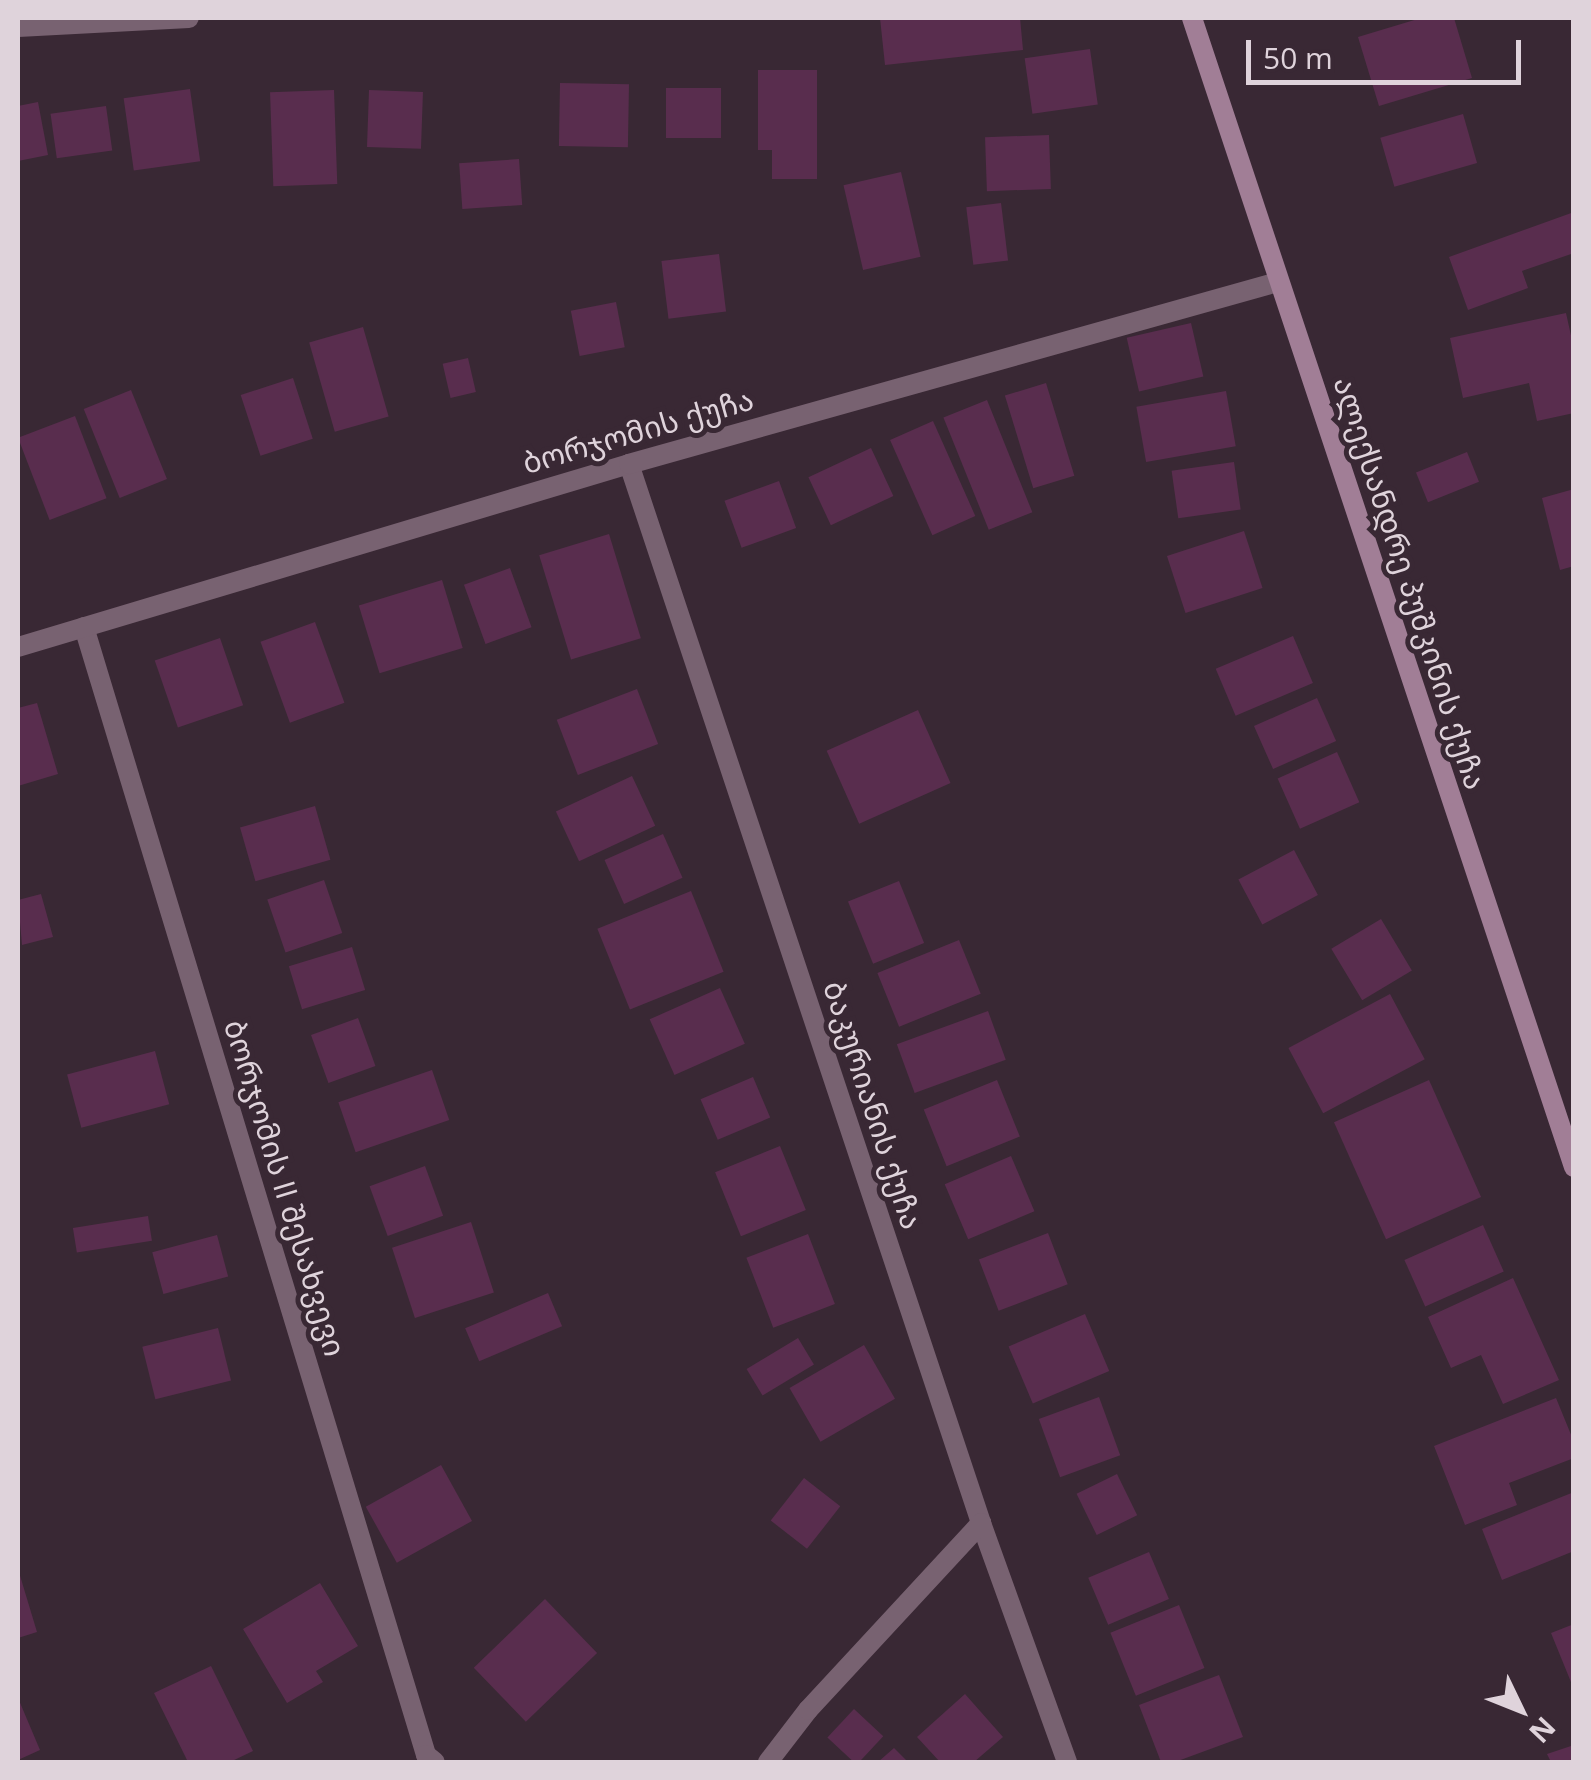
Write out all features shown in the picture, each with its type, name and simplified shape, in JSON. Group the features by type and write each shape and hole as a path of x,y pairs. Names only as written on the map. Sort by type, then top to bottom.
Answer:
{"street":[{"path":"18,27 189,18"},
{"name":"ალექსანდრე პუშკინის ქუჩა","path":"1192,18 1574,1167"},
{"name":"ბორჯომის ქუჩა","path":"18,648 629,464 1278,282"},
{"name":"ბაკურიანის ქუჩა","path":"629,464 981,1523 1068,1762"},
{"name":"ბორჯომის II შესახვევი","path":"84,627 425,1760"},
{"path":"768,1762 808,1710 981,1523"}],"building":[{"path":"880,18 1020,18 1023,50 885,65"},
{"path":"1421,18 1454,18 1472,78 1379,106 1358,37"},
{"path":"1090,49 1098,104 1032,114 1025,58"},
{"path":"758,70 817,70 817,179 772,179 772,150 758,150"},
{"path":"560,83 629,84 628,147 559,146"},
{"path":"666,88 721,88 721,138 666,138"},
{"path":"190,89 200,161 134,171 124,98"},
{"path":"334,90 337,184 273,186 270,92"},
{"path":"369,90 423,92 421,149 367,147"},
{"path":"38,102 48,155 18,161 18,106"},
{"path":"106,106 112,151 57,158 51,114"},
{"path":"1463,114 1477,163 1394,187 1380,138"},
{"path":"1049,135 1051,189 987,191 985,137"},
{"path":"519,159 522,205 462,209 459,163"},
{"path":"901,172 921,257 863,270 844,185"},
{"path":"1001,203 1008,261 973,265 966,207"},
{"path":"1574,212 1574,253 1522,271 1528,288 1468,310 1449,257"},
{"path":"719,254 726,312 669,319 661,261"},
{"path":"616,302 625,347 580,356 571,311"},
{"path":"1566,313 1574,349 1574,413 1537,421 1529,383 1463,398 1450,338"},
{"path":"1191,323 1203,377 1139,391 1127,338"},
{"path":"363,327 389,416 335,432 309,342"},
{"path":"468,358 476,392 451,398 443,364"},
{"path":"293,378 313,439 260,456 241,395"},
{"path":"1046,383 1074,476 1033,488 1005,396"},
{"path":"131,390 167,479 120,498 84,409"},
{"path":"1226,391 1236,446 1146,462 1136,407"},
{"path":"987,400 1032,512 989,530 943,418"},
{"path":"75,416 107,498 50,520 18,438"},
{"path":"933,421 975,516 932,535 890,440"},
{"path":"871,448 893,496 831,525 808,477"},
{"path":"1467,452 1479,482 1428,502 1416,473"},
{"path":"1234,462 1241,510 1178,518 1172,471"},
{"path":"779,481 796,528 742,548 724,501"},
{"path":"1574,489 1574,566 1560,570 1542,498"},
{"path":"1244,531 1263,588 1186,613 1167,556"},
{"path":"609,534 641,638 571,660 539,555"},
{"path":"510,568 532,627 486,644 464,585"},
{"path":"442,580 463,648 380,673 359,605"},
{"path":"315,622 344,703 290,723 260,642"},
{"path":"1293,636 1313,683 1236,716 1216,669"},
{"path":"220,638 243,705 178,728 155,660"},
{"path":"637,689 658,744 578,775 557,720"},
{"path":"1317,698 1336,741 1273,769 1254,726"},
{"path":"37,703 58,774 18,786 18,708"},
{"path":"918,710 951,783 859,824 827,751"},
{"path":"1337,752 1359,802 1300,829 1278,778"},
{"path":"632,776 655,826 579,861 556,811"},
{"path":"315,806 330,860 255,881 240,827"},
{"path":"663,834 683,878 624,904 605,860"},
{"path":"1294,850 1318,895 1262,925 1238,880"},
{"path":"324,880 342,933 286,952 267,900"},
{"path":"899,881 924,943 873,964 848,902"},
{"path":"691,891 724,972 630,1010 597,929"},
{"path":"41,894 53,937 22,945 18,900"},
{"path":"1381,919 1412,970 1362,1000 1331,949"},
{"path":"959,940 981,994 899,1027 877,973"},
{"path":"352,947 365,990 302,1009 289,966"},
{"path":"720,988 745,1044 674,1075 650,1019"},
{"path":"1390,994 1425,1059 1323,1113 1288,1048"},
{"path":"988,1011 1006,1060 915,1093 897,1044"},
{"path":"358,1018 375,1066 328,1083 311,1035"},
{"path":"155,1051 169,1104 81,1128 67,1075"},
{"path":"432,1070 449,1120 356,1152 338,1102"},
{"path":"753,1077 770,1118 718,1140 701,1099"},
{"path":"997,1080 1020,1137 947,1166 924,1110"},
{"path":"1429,1080 1481,1197 1386,1239 1334,1122"},
{"path":"780,1146 806,1210 741,1236 715,1172"},
{"path":"1011,1156 1034,1211 968,1239 945,1184"},
{"path":"425,1166 443,1216 388,1236 370,1186"},
{"path":"148,1216 152,1241 77,1253 73,1228"},
{"path":"471,1222 494,1292 415,1318 392,1248"},
{"path":"1483,1225 1504,1272 1425,1307 1404,1260"},
{"path":"1048,1233 1068,1284 999,1311 979,1260"},
{"path":"808,1234 835,1304 773,1328 746,1258"},
{"path":"217,1235 228,1277 163,1294 152,1252"},
{"path":"1513,1278 1559,1380 1503,1404 1481,1355 1451,1368 1428,1317"},
{"path":"548,1293 562,1326 479,1361 465,1328"},
{"path":"1085,1314 1109,1371 1033,1404 1009,1346"},
{"path":"218,1328 231,1380 155,1399 142,1347"},
{"path":"798,1338 814,1365 763,1395 747,1369"},
{"path":"864,1345 895,1399 821,1442 790,1388"},
{"path":"1099,1397 1120,1455 1060,1477 1039,1419"},
{"path":"1556,1398 1574,1442 1574,1458 1509,1483 1517,1505 1465,1525 1434,1446"},
{"path":"441,1465 472,1521 397,1563 366,1507"},
{"path":"1117,1474 1137,1515 1097,1535 1077,1494"},
{"path":"804,1478 840,1506 807,1549 771,1521"},
{"path":"1574,1492 1574,1551 1502,1580 1482,1529"},
{"path":"1149,1552 1169,1599 1108,1625 1088,1578"},
{"path":"18,1569 37,1632 18,1638"},
{"path":"320,1583 358,1646 316,1671 323,1682 287,1703 243,1629"},
{"path":"545,1599 597,1653 526,1722 474,1668"},
{"path":"1179,1605 1204,1668 1136,1696 1110,1633"},
{"path":"1574,1624 1574,1687 1573,1687 1551,1633"},
{"path":"211,1666 253,1751 230,1762 188,1762 154,1693"},
{"path":"1219,1675 1243,1737 1175,1762 1161,1762 1139,1705"},
{"path":"965,1694 1003,1737 974,1762 940,1762 917,1737"},
{"path":"18,1698 40,1750 18,1760"},
{"path":"854,1709 883,1736 859,1762 854,1762 827,1738"},
{"path":"1574,1745 1574,1762 1551,1762 1547,1754"},
{"path":"894,1748 908,1762 878,1762"}]}
